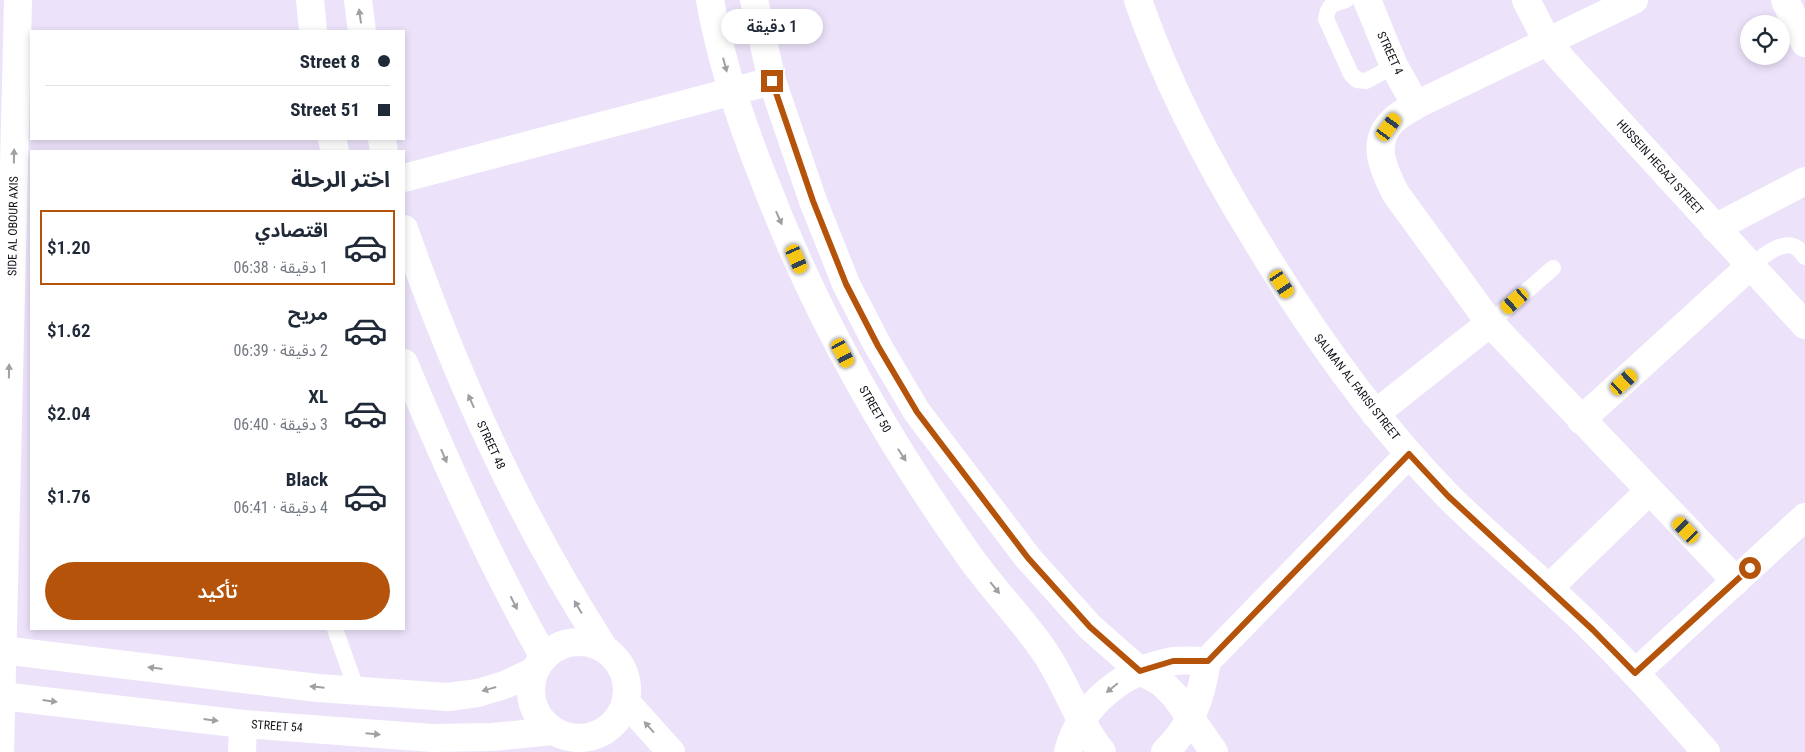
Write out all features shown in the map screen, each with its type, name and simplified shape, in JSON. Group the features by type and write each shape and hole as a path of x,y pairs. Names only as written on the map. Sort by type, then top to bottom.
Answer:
{"street":[{"name":"SIDE AL OBOUR AXIS","path":"0,752 18,0"},
{"path":"310,0 313,30"},
{"path":"358,0 362,30"},
{"name":"STREET 50","path":"710,0 715,30 732,92 752,151 776,212 818,305 885,429 965,551 1056,668 1081,722 1102,752"},
{"path":"754,0 772,81 813,201 846,284 878,346 917,412 1028,558 1090,627 1140,671 1162,682 1175,696 1214,752"},
{"name":"SALMAN AL FARISI STREET","path":"1138,0 1150,34 1176,94 1207,157 1282,284 1327,350 1375,414 1448,496 1550,588 1593,630 1635,673 1706,752"},
{"name":"STREET 4","path":"1367,0 1394,66 1416,105"},
{"name":"HUSSEIN HEGAZI STREET","path":"1526,0 1548,43 1715,228 1803,321"},
{"path":"1634,0 1416,105 1395,118 1383,135 1380,154 1385,172 1396,194 1490,323 1736,581"},
{"path":"1785,0 1805,43"},
{"path":"405,178 772,81"},
{"path":"1715,228 1805,181"},
{"name":"STREET 48","path":"405,232 455,364 505,474 553,565 604,648"},
{"path":"1581,420 1750,266"},
{"path":"1375,414 1490,323"},
{"path":"2,650 308,686 448,697 478,692 507,684 539,664 554,649 566,643 592,643 604,648 616,658 624,671 628,686 626,702 621,715 612,726 600,734 570,740 541,720 533,704 530,688 539,664 510,595 461,496 405,365"},
{"path":"1165,752 1175,742 1190,719 1202,691 1208,661 1409,454"},
{"path":"1550,588 1649,491"},
{"path":"1635,673 1805,517"},
{"path":"1068,752 1081,722 1097,701 1117,684 1140,671 1173,661 1208,661"},
{"name":"STREET 54","path":"1,696 243,724 432,738 493,737 570,740"},
{"path":"626,702 671,752"},
{"path":"242,752 243,724"}],"lane":[{"path":"1346,0 1331,4 1327,10 1326,19 1351,74 1357,80 1366,81 1394,66"},
{"path":"1750,266 1777,247 1787,245 1796,247 1805,257"},
{"path":"1490,323 1553,268"},
{"path":"335,630 357,690"}],"route":[{"path":"772,81 813,201 846,284 878,346 917,412 1028,558 1090,627 1140,671 1173,661 1208,661 1409,454 1448,496 1550,588 1635,673 1750,568"}]}
